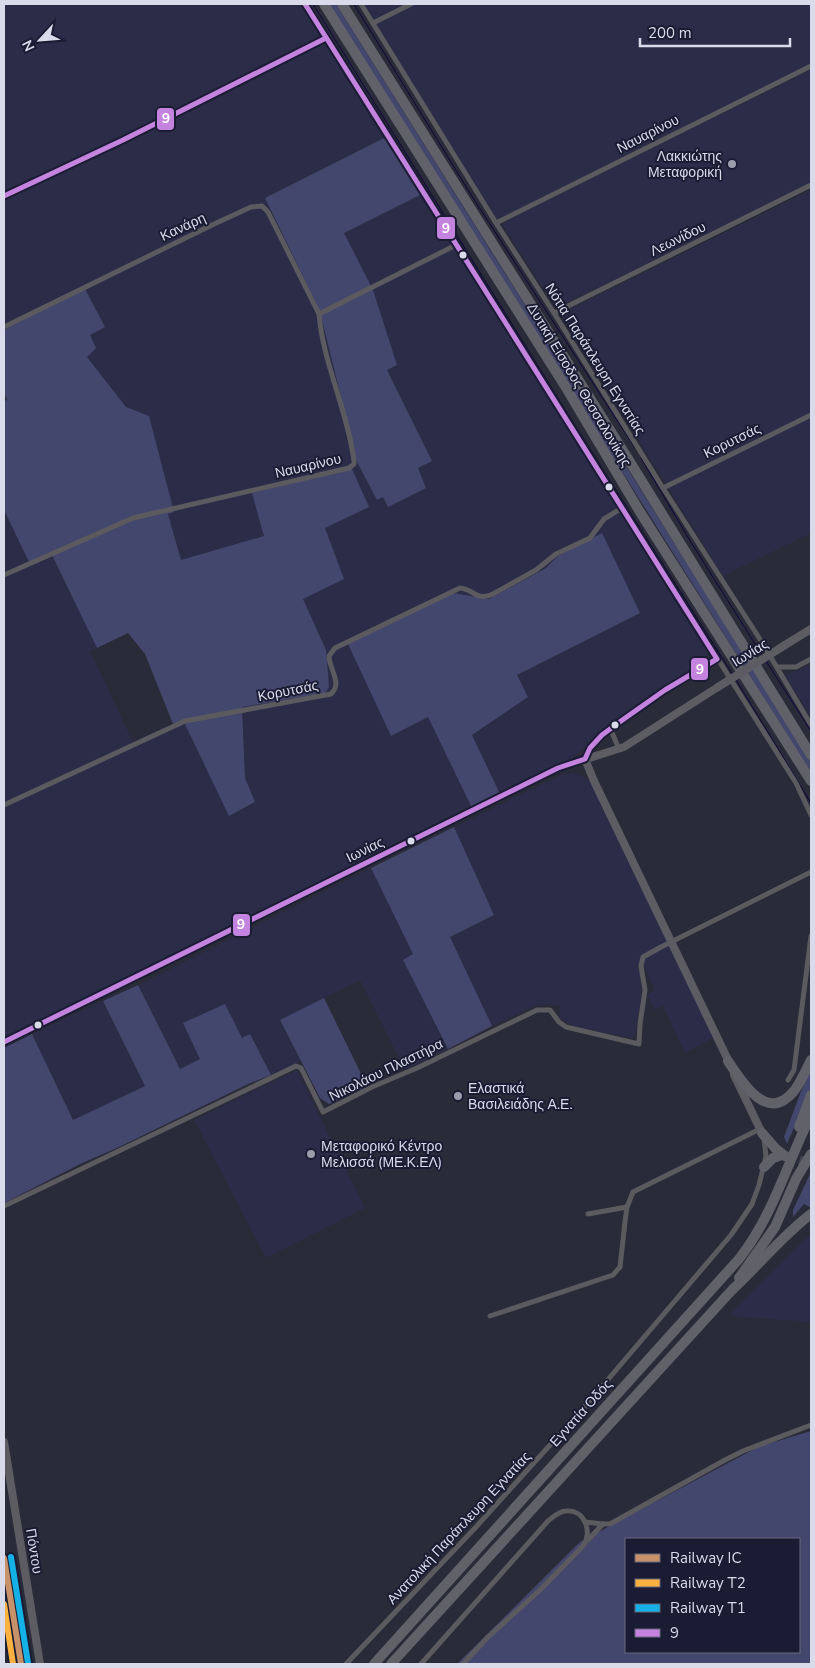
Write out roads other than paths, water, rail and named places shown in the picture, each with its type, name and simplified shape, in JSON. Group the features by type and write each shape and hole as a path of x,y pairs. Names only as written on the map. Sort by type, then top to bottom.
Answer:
{"highway":[{"name":"Δυτική Είσοδος Θεσσαλονίκης","path":"324,4 565,386 640,512 811,781"},
{"name":"Δυτική Είσοδος Θεσσαλονίκης","path":"342,4 625,453 811,755"},
{"path":"788,719 811,744"},
{"path":"796,756 811,790"},
{"path":"728,1061 742,1082 754,1095 770,1102 780,1101 796,1089 811,1060"},
{"path":"785,1159 792,1146 811,1095"},
{"path":"785,1159 811,1115"},
{"path":"761,1131 785,1159"},
{"path":"732,1290 775,1227 796,1179 811,1154"},
{"path":"764,1167 773,1158 785,1159"},
{"name":"Εγνατία Οδός","path":"374,1664 739,1260 765,1221 785,1159"},
{"path":"732,1290 793,1229 811,1214"},
{"name":"Εγνατία Οδός","path":"391,1664 732,1290"}],"street":[{"path":"305,4 796,783 811,814"},
{"name":"Νότια Παράπλευρη Εγνατίας","path":"361,4 496,224 554,313 662,488 763,644 811,725"},
{"path":"373,22 411,4"},
{"path":"4,196 119,142 326,38"},
{"name":"Ναυαρίνου","path":"496,224 811,66"},
{"name":"Λεωνίδου","path":"554,313 811,186"},
{"name":"Κανάρη","path":"4,327 170,245 251,207 259,206 268,212 319,314"},
{"path":"319,314 456,245"},
{"name":"Ναυαρίνου","path":"4,576 133,518 352,466 354,458 340,399 320,332 319,314"},
{"name":"Κορυτσάς","path":"662,488 811,415"},
{"name":"Κορυτσάς","path":"4,805 185,721 331,694 336,688 336,681 329,656 335,648 460,588 464,588 480,597 493,594 536,570 556,554 590,538 604,519 622,508"},
{"name":"Ιωνίας","path":"4,1042 558,768 619,749 811,630"},
{"path":"490,1316 615,1274 620,1267 628,1207 633,1192 761,1131 598,790 585,759 586,752 610,728 642,705 717,659"},
{"path":"777,667 796,667 811,659"},
{"path":"610,728 619,749"},
{"path":"672,942 811,872"},
{"path":"788,1080 794,1070 811,936"},
{"name":"Νικολάου Πλαστήρα","path":"4,1206 296,1066 301,1068 323,1112 537,1010 552,1012 559,1022 566,1027 639,1044 645,987 641,961 647,954 672,942"},
{"name":"Ανατολική Παράπλευρη Εγνατίας","path":"346,1664 476,1527 582,1411 725,1243 752,1204 764,1167 766,1150 761,1131"},
{"path":"588,1214 628,1207"},
{"path":"585,1522 610,1524 743,1451 811,1425"},
{"name":"Πόντου","path":"4,1442 40,1664"},
{"path":"421,1664 548,1521 567,1510 577,1513 585,1522 588,1530 588,1541"},
{"path":"463,1664 488,1637 540,1590 603,1524"}],"waterway":[{"path":"313,4 733,675"},
{"path":"354,4 473,198 635,448"},
{"path":"641,458 762,655"},
{"path":"766,661 811,731"},
{"path":"736,680 811,803"}],"tunnel":[{"path":"785,1156 811,1164"}],"rail line":[{"name":"T1","path":"11,1557 28,1663"},
{"name":"IC","path":"4,1558 21,1664"},
{"name":"T2","path":"4,1604 13,1664"}],"place":[{"name":"Λακκιώτης Μεταφορική","path":"732,164"},
{"name":"Ελαστικά Βασιλειάδης Α.Ε.","path":"458,1096"},
{"name":"Μεταφορικό Κέντρο Μελισσά (ΜΕ.Κ.ΕΛ)","path":"311,1154"}]}
